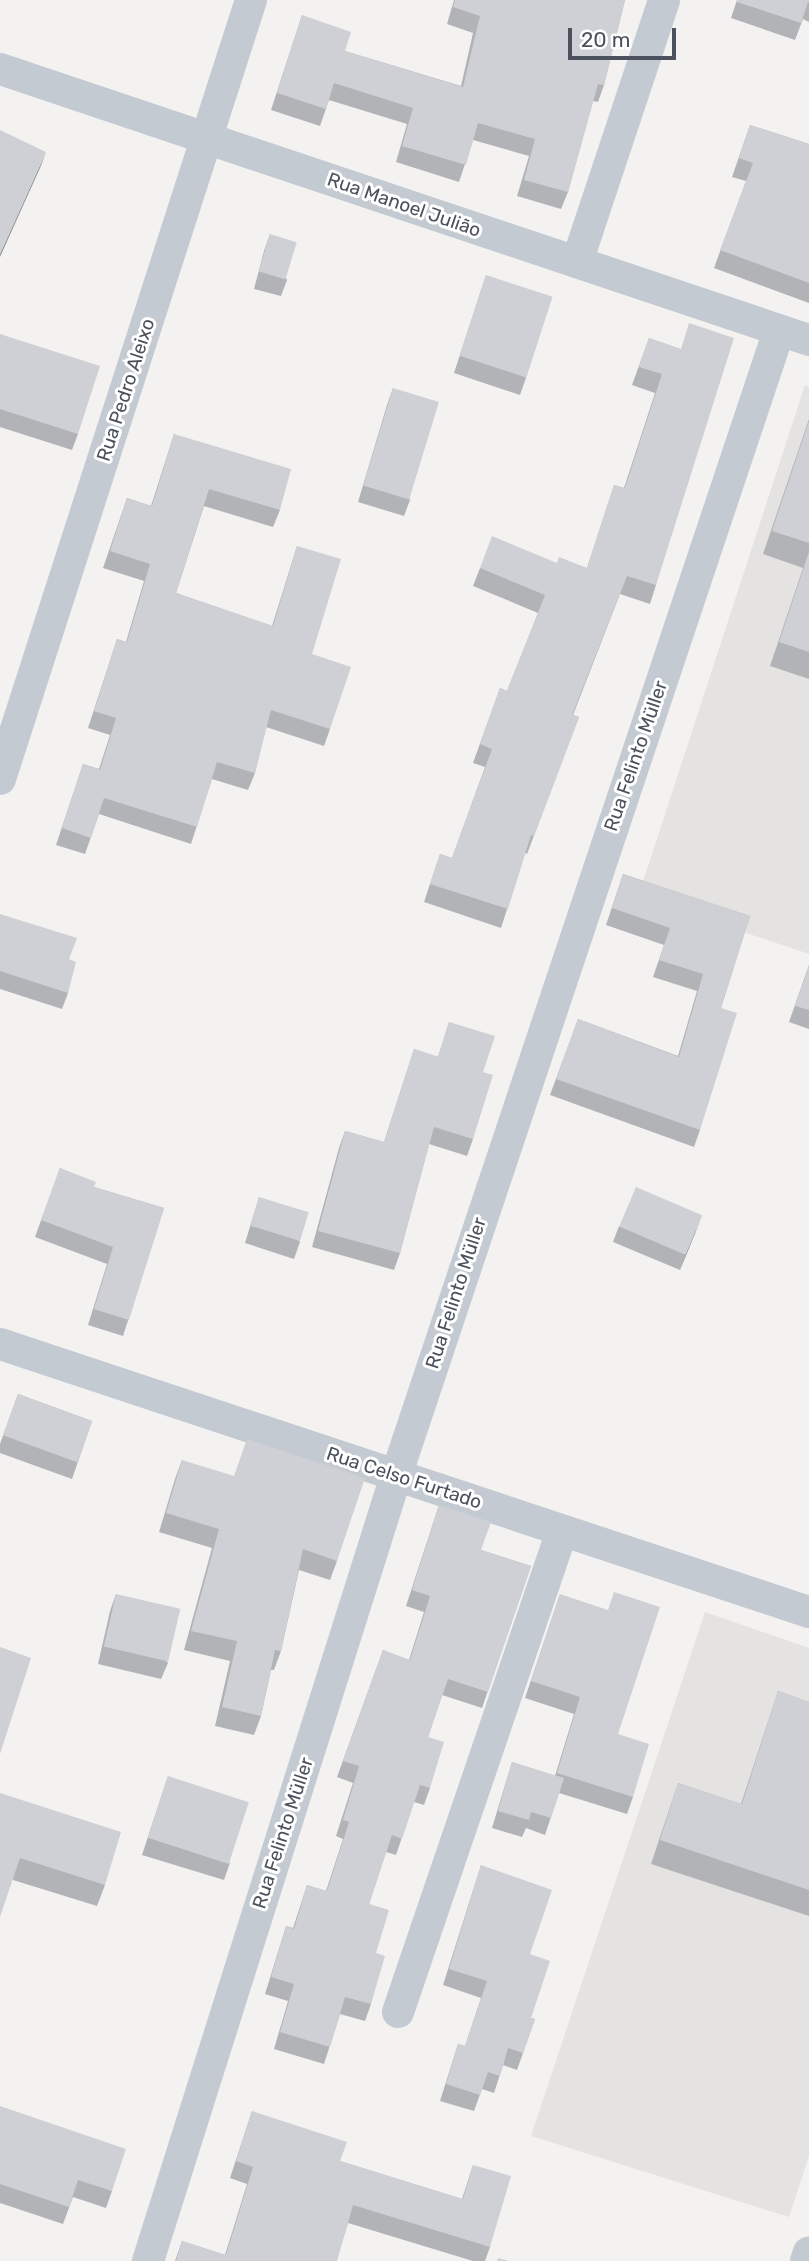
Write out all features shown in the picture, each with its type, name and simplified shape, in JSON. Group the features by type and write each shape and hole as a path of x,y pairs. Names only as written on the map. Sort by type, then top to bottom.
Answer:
{"street":[{"name":"Rua Pedro Aleixo","path":"0,779 251,0"},
{"path":"577,262 664,0"},
{"name":"Rua Manoel Julião","path":"0,69 809,341"},
{"name":"Rua Felinto Müller","path":"148,2261 396,1476 779,331"},
{"name":"Rua Celso Furtado","path":"0,1344 809,1612"},
{"path":"398,2012 562,1531"},
{"path":"806,2261 809,2252"}],"shaded area":[{"path":"805,385 809,387 809,954 638,897"},
{"path":"705,1612 809,1648 809,2156 789,2217 531,2136"}],"building":[{"path":"455,0 625,0 604,85 598,84 568,192 524,180 535,139 478,123 466,165 402,146 413,108 334,83 326,109 277,93 302,15 351,32 345,51 463,87 480,16 453,7"},
{"path":"737,0 809,0 809,2 801,23"},
{"path":"750,125 809,144 809,283 720,250 753,163 739,158"},
{"path":"0,130 46,152 0,254"},
{"path":"270,234 297,242 285,279 259,271"},
{"path":"486,275 553,297 526,377 460,356"},
{"path":"689,323 734,338 656,585 627,576 572,715 579,717 534,836 531,835 508,909 430,884 440,854 452,858 492,749 480,744 500,688 507,691 545,595 480,568 492,536 557,563 559,557 587,568 614,485 625,488 662,374 639,367 649,338 681,349"},
{"path":"0,334 100,366 78,434 0,409"},
{"path":"393,388 439,402 409,500 363,486"},
{"path":"809,421 809,543 772,531"},
{"path":"174,434 291,469 280,510 209,489 176,593 273,626 297,546 341,559 312,654 351,667 330,729 271,710 255,773 217,762 197,827 104,798 91,838 62,828 83,764 100,770 116,718 94,711 117,639 127,642 150,564 110,551 127,498 152,506"},
{"path":"809,552 809,652 779,642"},
{"path":"623,874 750,916 721,1008 737,1013 700,1130 556,1079 578,1019 679,1057 703,974 659,960 670,928 612,908"},
{"path":"0,914 77,938 69,959 76,962 68,993 0,971"},
{"path":"809,966 809,1010 795,1006"},
{"path":"449,1022 495,1036 483,1072 493,1075 473,1139 434,1127 400,1253 318,1231 345,1131 384,1142 414,1049 438,1057"},
{"path":"60,1168 96,1182 94,1187 164,1208 129,1320 94,1309 113,1247 41,1220"},
{"path":"636,1187 702,1215 685,1255 619,1227"},
{"path":"259,1197 309,1212 300,1241 250,1226"},
{"path":"18,1394 92,1421 77,1462 3,1435"},
{"path":"247,1439 365,1478 337,1561 303,1549 281,1651 275,1650 261,1716 222,1707 237,1641 191,1631 219,1529 166,1513 182,1460 234,1476"},
{"path":"439,1505 491,1522 481,1550 531,1566 488,1692 448,1679 428,1737 444,1742 430,1788 420,1785 402,1839 392,1835 369,1904 389,1910 376,1953 385,1956 371,2004 345,1997 330,2047 280,2032 294,1984 271,1977 286,1926 294,1929 307,1885 327,1891 349,1822 343,1820 359,1766 343,1761 383,1650 410,1660 430,1596 412,1590"},
{"path":"614,1592 660,1607 618,1734 649,1744 633,1797 557,1773 580,1697 531,1681 560,1594 608,1610"},
{"path":"116,1594 180,1609 168,1661 104,1647"},
{"path":"0,1647 31,1658 0,1754"},
{"path":"778,1691 809,1702 809,1890 660,1840 678,1783 742,1804"},
{"path":"512,1762 564,1778 551,1818 531,1812 529,1820 498,1811"},
{"path":"168,1776 249,1802 229,1864 148,1838"},
{"path":"0,1793 121,1832 105,1885 20,1858 0,1917"},
{"path":"481,1865 552,1890 530,1954 550,1961 531,2018 535,2019 523,2053 508,2048 500,2076 488,2072 480,2095 446,2084 458,2044 465,2046 487,1981 449,1969"},
{"path":"0,2106 126,2149 112,2191 78,2180 69,2207 0,2184"},
{"path":"252,2111 347,2142 340,2161 463,2199 473,2165 511,2176 490,2247 353,2205 337,2261 176,2261 182,2241 226,2255 253,2167 236,2161"}]}
